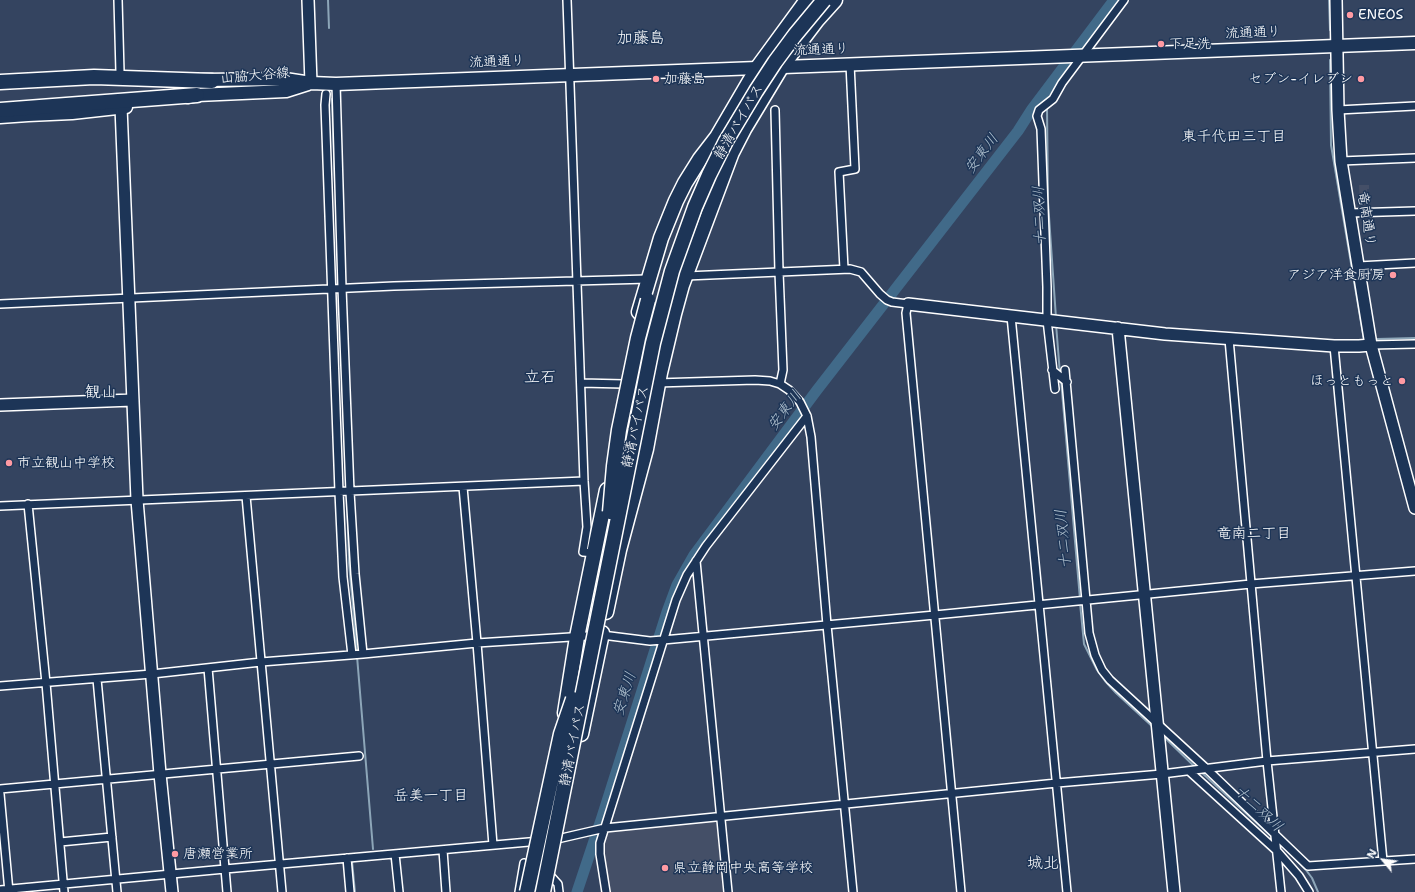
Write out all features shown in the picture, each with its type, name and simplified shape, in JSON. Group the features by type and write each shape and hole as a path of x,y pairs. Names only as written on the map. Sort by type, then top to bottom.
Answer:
{"highway":[{"path":"610,512 619,430 638,338 658,270 691,185 717,137 758,67 807,0"},
{"name":"静清バイパス","path":"534,892 610,512 654,301 663,269 686,206 724,126 748,86 812,0"},
{"name":"静清バイパス","path":"544,892 653,343 670,278 682,241 709,174 726,142 756,90 795,35 824,0"},
{"path":"606,578 616,549 670,306 712,192 744,129 782,66 816,20 835,0"},
{"path":"0,82 94,77 212,81"},
{"path":"0,110 198,95"},
{"path":"544,892 549,874 554,784 577,637 595,553 633,340 648,279 661,238 676,201 700,159 717,137"},
{"path":"534,892 587,709 619,550 646,449 672,320 686,276 732,152"},
{"path":"527,892 561,734 573,699"},
{"path":"551,892 562,836 572,750"}],"main road":[{"name":"流通通り","path":"311,83 336,84 1415,43"},
{"name":"山脇大谷線","path":"0,77 80,71 120,72 212,81 286,79 311,83"},
{"name":"山脇大谷線","path":"0,118 28,114 72,113 198,95 286,91 311,83"}],"street":[{"path":"118,0 120,72"},
{"path":"308,0 311,83"},
{"path":"567,0 580,383 587,527 582,552 595,553"},
{"path":"1055,389 1052,370 1052,320 1047,287 1041,129 1036,116 1039,110 1053,99 1080,56 1124,0"},
{"name":"竜南通り","path":"1336,0 1338,110 1341,161 1371,345 1415,508"},
{"path":"844,269 839,172 855,170 850,64"},
{"path":"336,84 350,492 355,574 363,654"},
{"path":"326,94 325,105 339,492 343,577 352,655"},
{"path":"1338,110 1415,106"},
{"path":"121,107 137,500 160,774 172,892"},
{"path":"775,110 783,370 780,384"},
{"path":"1341,161 1415,158"},
{"path":"1350,213 1415,211"},
{"path":"1358,266 1415,263"},
{"path":"686,276 844,269 855,270 861,272 880,294 892,302 1165,334 1334,346 1415,344"},
{"path":"0,304 342,288 648,279"},
{"path":"908,304 906,313 961,892"},
{"path":"1012,316 1038,604 1067,892"},
{"path":"1118,328 1174,892"},
{"path":"1229,339 1267,761 1278,852 1281,892"},
{"path":"1334,346 1383,861"},
{"path":"1052,370 1067,382"},
{"path":"1065,370 1090,641 1102,670 1110,680 1208,770 1308,866 1415,859"},
{"path":"580,383 624,384 770,380 789,390 800,402 807,416 811,437 827,625 853,892"},
{"path":"0,405 133,400"},
{"path":"606,892 600,854 600,843 676,600 687,575 706,546 807,416"},
{"path":"0,506 584,481"},
{"path":"463,487 493,845"},
{"path":"246,496 282,892"},
{"path":"28,504 46,683 64,892"},
{"path":"696,561 728,892"},
{"path":"0,686 152,674 261,662 477,643 602,635 650,641 663,640 1251,584 1415,571"},
{"path":"208,668 227,892"},
{"path":"97,678 108,780 117,892"},
{"path":"0,890 225,868 550,840 605,828 952,793 1208,770 1267,761 1373,753 1415,748"},
{"path":"0,789 359,756"},
{"path":"1190,771 1278,852 1300,876 1309,892"},
{"path":"0,794 9,890"},
{"path":"60,842 112,837"},
{"path":"442,850 446,892"},
{"path":"395,854 399,892"},
{"path":"347,858 350,892"},
{"path":"519,892 524,863"},
{"path":"549,874 558,884 559,892"}],"shaded area":[{"path":"1359,185 1369,185 1369,189 1367,189 1369,209 1360,209"},
{"name":"県立静岡中央高等学校","path":"718,820 725,892 609,892 604,844 606,836 612,830"}],"waterway":[{"path":"328,0 329,28"},
{"name":"安東川","path":"577,892 667,612 677,585 694,555 817,390 1018,131 1032,109 1114,0"},
{"path":"1329,0 1330,30"},
{"path":"1330,60 1331,145 1364,340"},
{"name":"十二双川","path":"1046,90 1046,102"},
{"path":"332,99 335,183"},
{"name":"十二双川","path":"1047,107 1048,202 1056,318"},
{"name":"十二双川","path":"1056,324 1060,374"},
{"path":"1377,339 1415,338"},
{"name":"十二双川","path":"1061,380 1080,599"},
{"path":"347,493 349,563 357,652"},
{"name":"十二双川","path":"1080,603 1084,644 1097,670 1116,693 1154,728"},
{"path":"357,656 373,849"},
{"name":"十二双川","path":"1163,736 1196,768"},
{"name":"十二双川","path":"1200,771 1273,838"},
{"name":"十二双川","path":"1278,842 1306,870 1312,878 1318,892"},
{"path":"355,892 352,861 374,859"}],"place":[{"name":"ENEOS","path":"1350,15"},
{"name":"下足洗","path":"1161,44"},
{"name":"加藤島","path":"656,79"},
{"name":"セブン-イレブン","path":"1361,79"},
{"name":"アジア洋食厨房","path":"1393,275"},
{"name":"ほっともっと","path":"1402,381"},
{"name":"市立観山中学校","path":"9,463"},
{"name":"唐瀬営業所","path":"175,854"},
{"name":"県立静岡中央高等学校","path":"665,868"}],"district":[{"name":"加藤島","path":"641,39"},
{"name":"東千代田三丁目","path":"1234,137"},
{"name":"立石","path":"540,378"},
{"name":"観山","path":"101,393"},
{"name":"竜南二丁目","path":"1254,534"},
{"name":"岳美一丁目","path":"431,796"},
{"name":"城北","path":"1043,864"}]}
